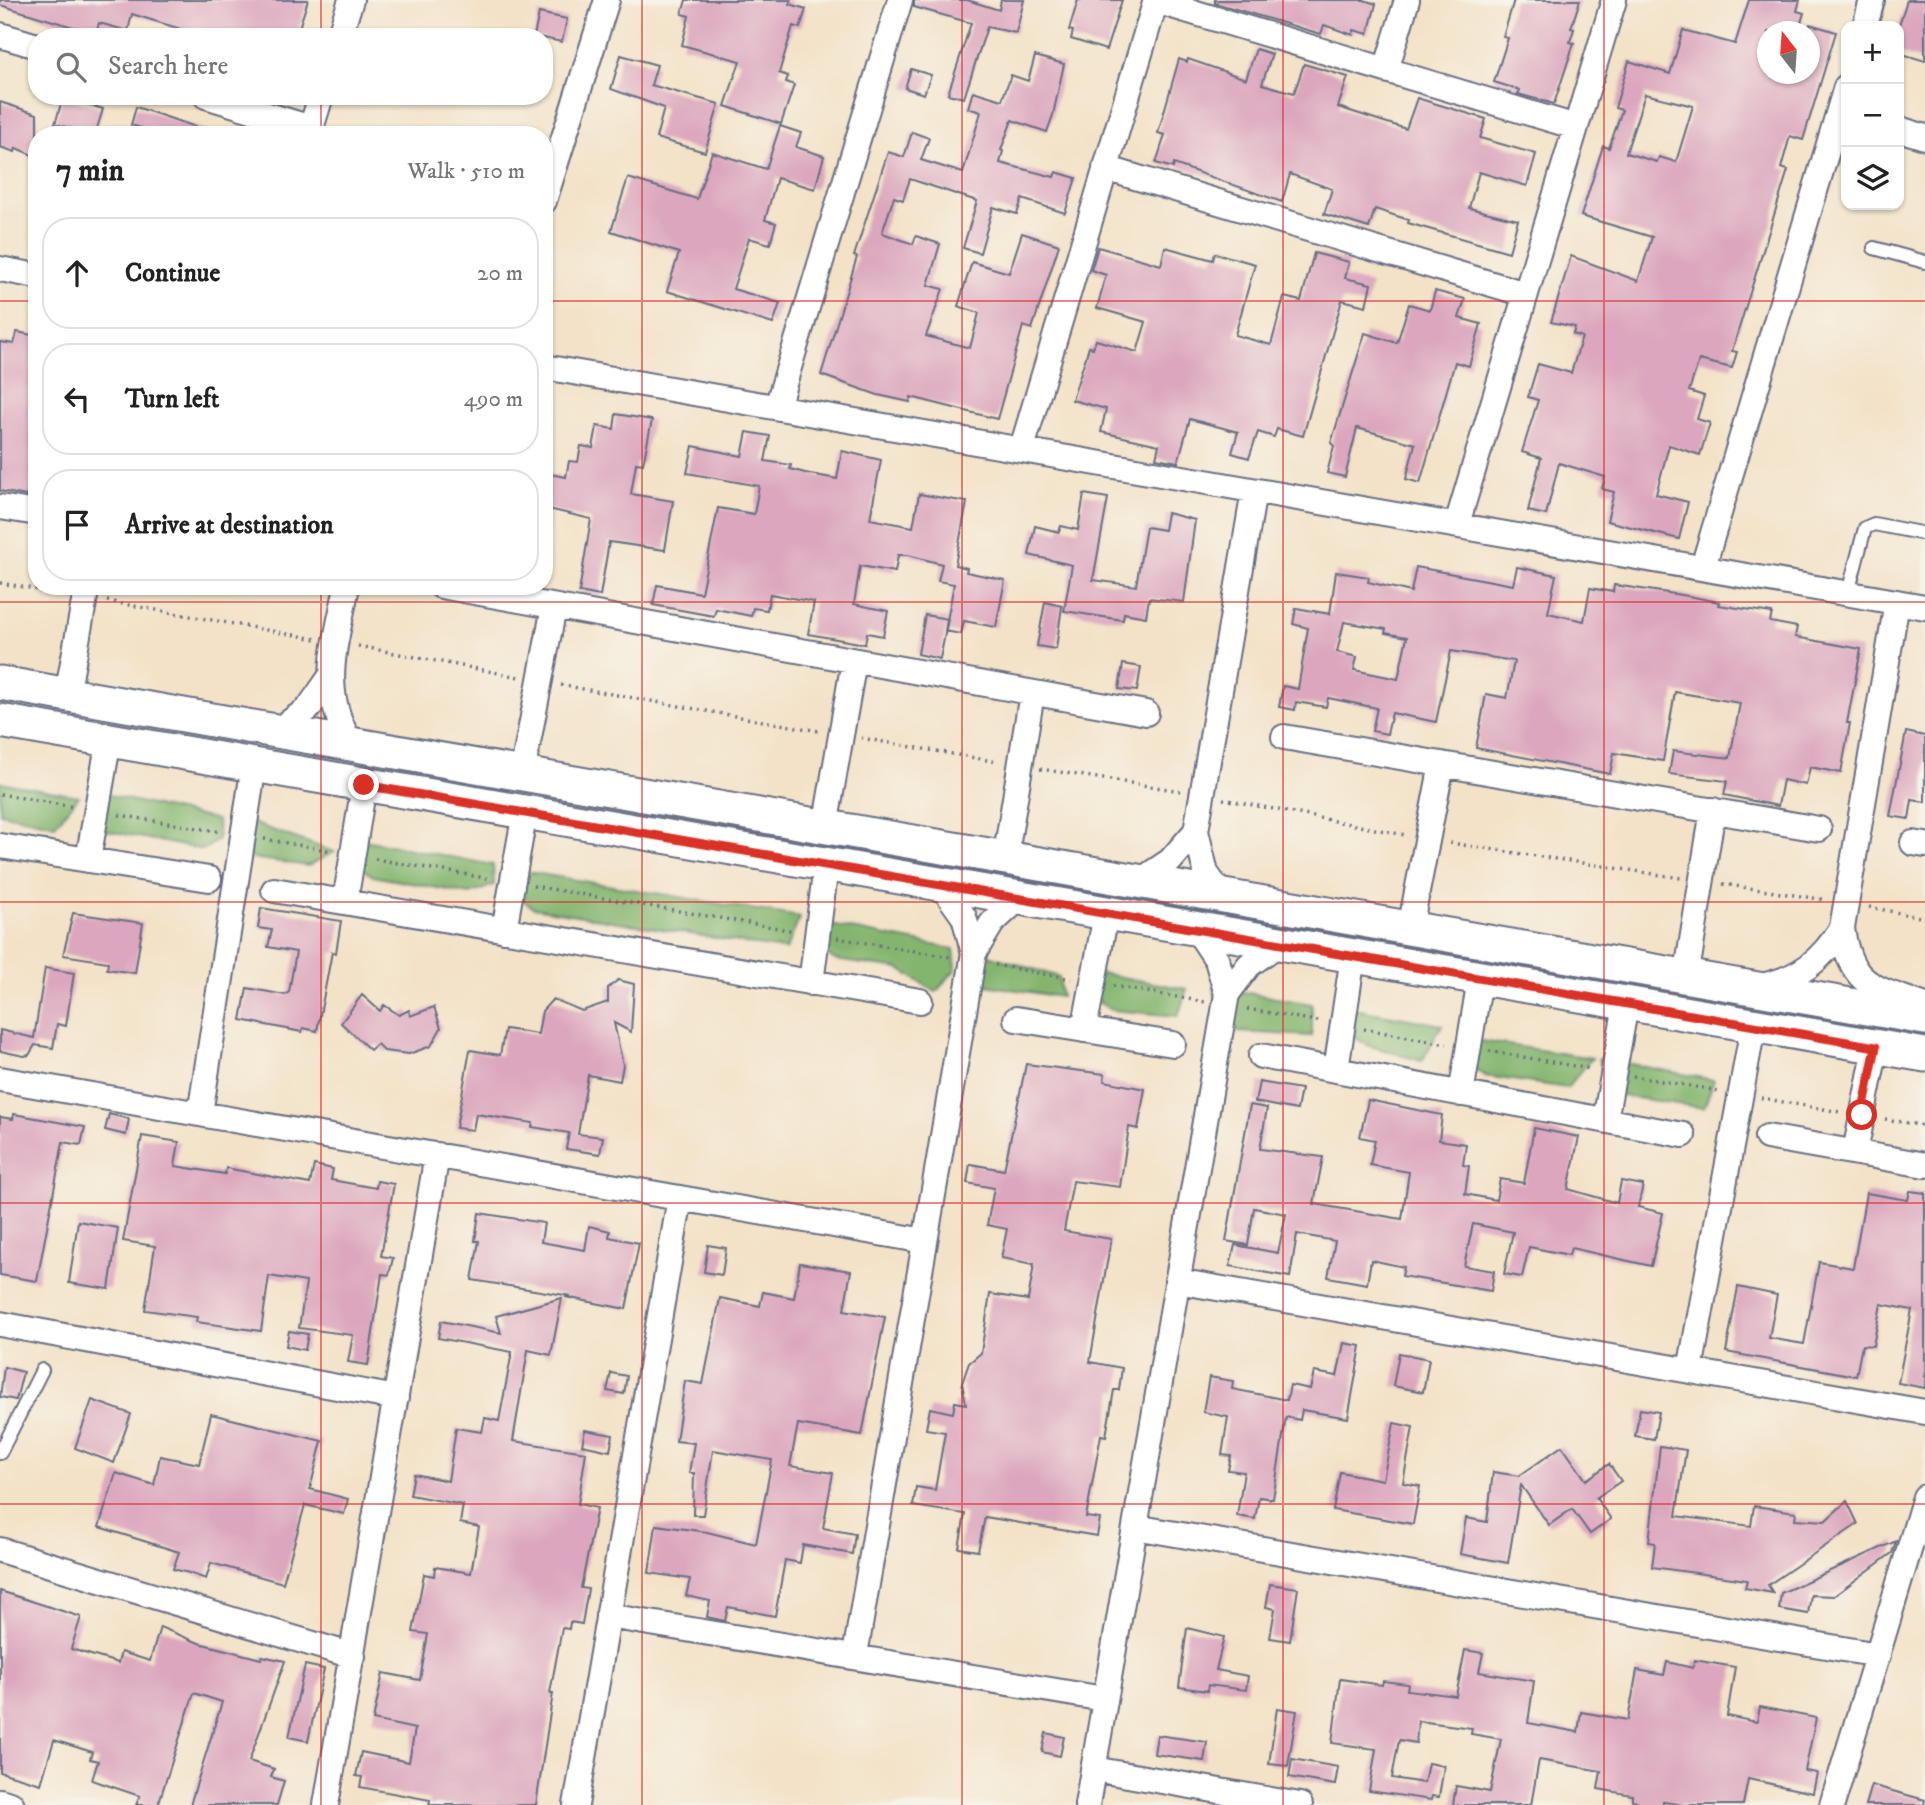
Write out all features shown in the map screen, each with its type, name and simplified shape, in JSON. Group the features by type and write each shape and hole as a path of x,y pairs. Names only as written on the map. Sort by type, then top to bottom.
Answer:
{"main road":[{"path":"0,683 1004,860 1925,1018"},
{"path":"0,721 942,887 1925,1055"},
{"path":"192,754 191,745 196,737 206,734 278,730"},
{"path":"580,822 621,818 691,822 696,817 695,804"},
{"path":"1661,1011 1662,996 1668,992 1722,994 1746,988"}],"street":[{"path":"342,28 351,0"},
{"path":"553,172 607,0"},
{"path":"777,407 900,0"},
{"path":"1386,70 1407,0"},
{"path":"1457,524 1614,0"},
{"path":"1866,21 1872,0"},
{"path":"1022,448 1156,1 1576,127"},
{"path":"0,35 28,43"},
{"path":"233,105 295,126"},
{"path":"312,126 318,105"},
{"path":"1703,567 1841,118"},
{"path":"1904,131 1925,137"},
{"path":"1105,168 1525,294"},
{"path":"0,270 28,275"},
{"path":"553,369 1925,607"},
{"path":"1223,897 1206,873 1196,831 1254,491"},
{"path":"0,507 28,512"},
{"path":"67,695 85,595"},
{"path":"345,595 329,680 336,714 351,744"},
{"path":"489,595 1146,713"},
{"path":"1897,602 1842,928 1853,970 1863,980 1876,989 1925,1006"},
{"path":"522,774 554,607"},
{"path":"825,827 854,661"},
{"path":"278,730 308,709 329,680"},
{"path":"1004,860 1032,693"},
{"path":"1284,737 1819,829"},
{"path":"88,860 109,739"},
{"path":"1410,928 1443,764"},
{"path":"200,1114 254,765"},
{"path":"345,902 364,785"},
{"path":"1686,978 1713,810"},
{"path":"504,930 525,812"},
{"path":"1137,883 1170,861 1196,831"},
{"path":"0,846 209,879"},
{"path":"811,983 826,866"},
{"path":"942,887 964,917 974,953"},
{"path":"274,890 920,1002"},
{"path":"855,1655 974,953 992,923 1018,899"},
{"path":"1084,1030 1106,914"},
{"path":"1746,988 1771,984 1803,972 1818,961 1842,928"},
{"path":"1087,1805 1227,994 1217,960 1197,930"},
{"path":"1227,994 1249,965 1278,944"},
{"path":"1336,1070 1353,956"},
{"path":"1461,1094 1480,979"},
{"path":"1605,1120 1626,1005"},
{"path":"1016,1019 1173,1044"},
{"path":"1690,1370 1753,1027"},
{"path":"1855,1152 1876,1047"},
{"path":"1261,1056 1683,1135"},
{"path":"0,1079 925,1241"},
{"path":"1767,1137 1925,1164"},
{"path":"326,1805 437,1155"},
{"path":"576,1805 680,1198"},
{"path":"1177,1281 1925,1412"},
{"path":"0,1324 396,1398"},
{"path":"1832,1805 1925,1497"},
{"path":"1135,1527 1878,1655"},
{"path":"0,1550 353,1656"},
{"path":"608,1616 855,1655 1104,1699"},
{"path":"1093,1769 1300,1805"},
{"path":"0,1801 12,1805"}],"lane":[{"path":"1874,248 1925,262"},
{"path":"1848,593 1865,528 1874,524 1925,534"},
{"path":"0,1453 43,1370"}],"path":[{"path":"0,583 28,586"},
{"path":"101,595 540,681 1020,766 1202,795 1427,839 1847,903 1925,918"}],"green space":[{"path":"0,782 79,796 55,825 0,813"},
{"path":"100,793 217,820 218,840 203,850 103,830"},
{"path":"244,820 334,852 308,866 244,857"},
{"path":"349,837 493,865 494,885 470,894 373,876 355,864"},
{"path":"510,869 800,917 786,950 534,908 517,896"},
{"path":"810,921 954,949 956,969 936,992 899,969 835,960 817,948"},
{"path":"963,947 1059,977 1061,997 986,985 969,974"},
{"path":"1088,971 1187,989 1178,1016 1112,1010 1093,999"},
{"path":"1214,987 1312,1004 1312,1036 1238,1032 1218,1018"},
{"path":"1343,1007 1442,1025 1422,1061 1367,1045 1350,1034"},
{"path":"1461,1038 1592,1058 1567,1088 1485,1076 1468,1065"},
{"path":"1599,1058 1714,1080 1704,1108 1623,1096 1606,1084"}],"building":[{"path":"0,0 308,0 299,28 177,28 132,14 129,28 99,23 98,28 76,28 0,5"},
{"path":"686,0 791,0 790,4 806,9 800,28 793,26 779,73 788,76 786,82 794,85 781,124 725,106 740,61 682,45 689,16 682,14"},
{"path":"914,0 967,0 999,10 1001,0 1024,0 1016,33 987,27 964,98 948,94 971,23 914,7"},
{"path":"1078,0 1122,0 1106,50 1071,39 1073,31 1069,30"},
{"path":"1215,0 1364,0 1376,4 1368,34 1354,30 1353,35 1324,25 1321,34 1215,3"},
{"path":"1514,0 1580,0 1571,28 1574,29 1570,42 1574,43 1554,104 1518,94 1520,90 1494,82 1508,38 1503,37"},
{"path":"1749,0 1800,0 1797,11 1804,13 1801,21 1757,21 1757,84 1820,84 1820,27 1836,32 1803,140 1790,136 1781,168 1788,170 1732,351 1737,352 1732,368 1699,360 1689,391 1704,396 1697,419 1710,423 1700,455 1669,445 1656,494 1688,502 1679,539 1607,521 1614,492 1602,489 1605,477 1559,463 1546,515 1528,511 1541,458 1522,452 1538,400 1528,397 1538,364 1571,373 1582,337 1573,334 1575,327 1551,322 1571,256 1638,281 1652,237 1581,216 1603,146 1609,148 1622,110 1615,108 1629,61 1670,74 1683,30 1735,44","holes":["1645,94 1693,106 1676,162 1659,157 1657,162 1626,153"]},
{"path":"1907,0 1925,0 1925,61 1904,55 1904,21 1900,21"},
{"path":"539,13 567,19 562,42 553,40 553,28 536,28"},
{"path":"1256,49 1272,54 1262,84 1294,93 1304,64 1348,77 1338,107 1406,129 1417,98 1486,119 1480,138 1536,154 1527,186 1479,172 1469,208 1518,220 1509,252 1408,223 1409,220 1375,209 1369,228 1324,214 1332,189 1290,174 1282,202 1174,164 1173,168 1156,163 1165,135 1158,133 1179,59 1187,62 1188,59 1246,79"},
{"path":"621,55 657,65 651,85 719,104 705,152 656,138 664,108 611,89"},
{"path":"1035,56 1064,64 1053,115 1047,132 1012,120 1001,150 1000,163 1054,177 1056,172 1076,178 1065,213 1022,199 1017,214 993,207 980,253 963,248 977,201 910,179 903,200 894,197 882,233 913,244 916,236 940,244 928,285 943,289 926,336 970,348 979,313 958,306 972,262 1009,273 1022,233 1059,245 1032,329 1023,326 997,419 911,397 910,402 878,395 821,375 857,257 854,256 888,152 904,157 912,132 929,138 921,160 963,173 981,112 968,108 973,91 1002,100 1011,75 1028,81"},
{"path":"911,69 931,75 924,94 905,88"},
{"path":"0,102 37,114 37,126 28,126 28,153 16,148 15,152 0,147"},
{"path":"61,105 90,105 103,109 98,126 55,124"},
{"path":"136,107 193,126 134,126 131,125"},
{"path":"780,126 801,133 796,147 824,156 815,189 777,178 765,220 776,223 770,244 749,238 733,289 780,303 773,324 667,291 679,253 611,231 628,178 697,199 712,152 766,169"},
{"path":"1098,247 1161,265 1165,247 1213,260 1215,253 1255,264 1235,335 1271,345 1284,297 1301,301 1314,253 1349,262 1345,278 1371,284 1366,306 1342,300 1303,436 1277,429 1274,437 1258,432 1249,458 1232,453 1238,432 1190,419 1178,462 1156,458 1159,445 1101,432 1106,409 1072,400 1089,347 1093,348 1096,340 1137,352 1146,322 1097,308 1106,275 1091,270"},
{"path":"1435,291 1465,299 1459,318 1481,324 1469,366 1455,362 1420,483 1406,479 1415,444 1357,428 1345,477 1327,473 1334,446 1331,443 1365,333 1397,343 1409,304 1430,310"},
{"path":"17,332 28,334 28,496 0,491 0,342 14,344"},
{"path":"616,414 652,420 643,464 636,463 631,494 673,501 665,550 609,542 600,596 579,592 591,519 553,510 553,475 566,477 569,461 578,462 581,446 593,448 597,426 614,429"},
{"path":"747,432 770,436 765,461 791,465 790,469 805,473 837,479 842,451 881,460 870,519 913,527 919,494 967,502 955,565 967,568 966,572 1005,580 996,627 964,621 961,634 945,631 954,584 938,581 942,564 908,555 898,555 895,572 860,566 854,604 888,611 883,636 867,633 865,644 808,634 814,602 770,594 767,610 753,608 751,616 716,609 714,616 653,605 657,585 701,593 718,508 754,514 759,486 687,473 693,446 742,456"},
{"path":"1084,494 1108,498 1093,580 1136,586 1146,527 1164,530 1167,513 1195,520 1184,602 1149,598 1146,617 1124,613 1123,620 1064,611 1072,565 1029,555 1035,526 1059,532 1061,526 1078,530"},
{"path":"1416,567 1513,585 1517,567 1556,575 1548,613 1584,621 1590,588 1613,592 1614,585 1772,613 1770,622 1797,627 1795,637 1861,649 1841,773 1810,767 1806,785 1783,780 1778,806 1724,795 1727,781 1669,774 1673,751 1730,758 1740,703 1675,692 1663,761 1614,753 1610,774 1476,748 1486,694 1507,698 1514,661 1451,651 1436,722 1392,713 1387,734 1372,731 1377,708 1328,698 1326,707 1296,702 1295,710 1279,707 1283,686 1298,689 1308,628 1293,624 1296,608 1330,614 1336,572 1369,577 1368,582 1411,592","holes":["1344,622 1386,629 1385,633 1407,637 1398,679 1354,670 1357,657 1337,652"]},
{"path":"1045,602 1062,606 1056,649 1037,646"},
{"path":"925,615 948,619 940,659 918,654"},
{"path":"1123,664 1141,667 1137,691 1119,689"},
{"path":"1906,732 1925,736 1925,802 1912,800 1909,819 1890,816"},
{"path":"261,908 341,921 336,953 332,952 317,1031 303,1028 302,1032 241,1020 247,988 285,995 289,992 296,952 268,947 272,930 258,928"},
{"path":"73,913 143,923 135,973 107,969 108,962 63,955"},
{"path":"45,968 74,973 66,1026 57,1024 53,1048 35,1045 29,1055 24,1056 0,1051 0,1030 34,1038"},
{"path":"618,980 634,984 631,1032 614,1023 623,1065 620,1081 588,1075 578,1134 603,1137 600,1154 566,1149 569,1133 532,1127 533,1123 476,1114 473,1130 456,1128 470,1050 500,1055 505,1029 538,1034 542,1011 553,999 582,1011 608,1002 608,988"},
{"path":"362,995 380,1011 384,1005 399,1015 409,1010 410,1016 434,1007 441,1028 431,1046 409,1054 384,1051 377,1044 370,1050 341,1023"},
{"path":"1026,1064 1105,1074 1104,1081 1145,1089 1138,1129 1129,1127 1120,1187 1073,1181 1064,1231 1111,1239 1090,1362 1122,1368 1119,1390 1114,1390 1106,1436 1101,1435 1086,1517 1100,1519 1097,1536 985,1517 978,1551 959,1548 965,1514 913,1506 916,1487 935,1490 945,1432 926,1429 930,1408 953,1413 955,1402 966,1404 962,1383 969,1363 981,1353 990,1294 1028,1300 1034,1264 1001,1258 1007,1229 987,1225 994,1188 967,1183 970,1164 1004,1170"},
{"path":"1259,1082 1301,1089 1297,1110 1255,1102"},
{"path":"1368,1100 1442,1115 1439,1140 1466,1144 1463,1165 1469,1166 1465,1194 1496,1200 1500,1179 1524,1183 1534,1128 1579,1137 1568,1189 1617,1203 1621,1181 1643,1185 1638,1207 1663,1213 1651,1266 1571,1248 1569,1255 1529,1247 1522,1277 1504,1274 1513,1232 1473,1224 1464,1266 1494,1271 1491,1291 1402,1276 1404,1267 1371,1260 1367,1284 1328,1277 1335,1241 1297,1234 1290,1277 1230,1266 1235,1245 1278,1253 1286,1214 1254,1208 1248,1245 1226,1241 1250,1105 1267,1108 1260,1149 1323,1157 1314,1204 1402,1219 1409,1172 1370,1165 1375,1140 1360,1137"},
{"path":"14,1114 85,1127 81,1145 63,1142 37,1281 0,1275 0,1117 13,1119"},
{"path":"109,1114 129,1119 126,1135 105,1130"},
{"path":"142,1136 179,1142 175,1166 225,1174 226,1168 310,1184 314,1165 333,1169 331,1180 376,1188 377,1181 394,1184 381,1256 393,1258 389,1275 382,1274 368,1365 348,1362 353,1335 299,1328 306,1282 269,1276 261,1331 196,1322 197,1317 145,1310 155,1246 123,1241"},
{"path":"1910,1191 1925,1193 1925,1388 1898,1383 1912,1310 1881,1304 1873,1346 1862,1345 1856,1376 1726,1352 1738,1287 1777,1295 1769,1338 1804,1344 1819,1262 1853,1268 1866,1193 1908,1200"},
{"path":"479,1213 544,1223 541,1242 585,1250 589,1226 610,1231 609,1237 639,1243 626,1309 565,1297 571,1296 472,1280 479,1241 475,1241"},
{"path":"78,1221 118,1228 109,1289 69,1283"},
{"path":"708,1245 726,1248 722,1275 704,1272"},
{"path":"800,1263 851,1271 844,1310 885,1317 862,1435 798,1424 790,1466 833,1473 823,1528 855,1534 852,1554 803,1545 800,1563 785,1560 775,1616 728,1607 725,1621 707,1617 710,1601 686,1596 690,1579 649,1573 656,1525 707,1532 756,1544 772,1460 713,1450 703,1515 693,1515 694,1473 689,1473 694,1443 676,1441 685,1381 703,1384 720,1298 760,1306 763,1292 794,1298"},
{"path":"562,1298 551,1355 528,1350 513,1441 586,1452 578,1504 597,1508 581,1588 588,1589 582,1624 570,1622 569,1629 562,1628 550,1693 553,1693 536,1805 429,1805 430,1800 360,1787 362,1777 356,1776 361,1752 409,1762 415,1729 373,1720 383,1673 420,1680 428,1634 413,1632 424,1574 434,1576 435,1567 471,1573 479,1527 460,1523 463,1505 410,1495 414,1474 448,1481 456,1428 482,1432 485,1418 499,1421 512,1352 438,1338 441,1321 501,1333 496,1316"},
{"path":"289,1331 308,1334 305,1350 286,1346"},
{"path":"1344,1343 1361,1346 1348,1418 1302,1410 1300,1420 1286,1417 1273,1499 1259,1497 1255,1519 1237,1516 1244,1472 1228,1470 1231,1456 1222,1455 1228,1417 1203,1412 1209,1377 1233,1381 1232,1389 1287,1400 1290,1385 1310,1389 1314,1372 1337,1376"},
{"path":"1399,1353 1429,1359 1423,1392 1393,1386"},
{"path":"4,1367 23,1372 16,1400 0,1397"},
{"path":"611,1373 627,1376 624,1394 607,1391"},
{"path":"92,1400 131,1414 114,1463 75,1448"},
{"path":"1640,1409 1659,1412 1654,1439 1635,1436"},
{"path":"211,1414 322,1441 310,1489 348,1499 344,1514 305,1505 283,1583 211,1563 206,1579 173,1569 179,1552 99,1527 116,1473 154,1485 160,1456 199,1464"},
{"path":"1394,1423 1413,1427 1403,1483 1420,1486 1413,1524 1333,1510 1340,1472 1383,1480"},
{"path":"585,1430 613,1435 610,1451 582,1445"},
{"path":"1562,1446 1586,1480 1609,1464 1621,1481 1596,1498 1611,1519 1590,1534 1572,1509 1549,1525 1521,1485 1508,1563 1460,1554 1466,1518 1487,1522 1493,1472 1519,1476"},
{"path":"1660,1446 1686,1450 1676,1516 1751,1526 1754,1506 1796,1512 1795,1519 1825,1521 1847,1501 1858,1524 1768,1585 1773,1593 1745,1588 1747,1580 1652,1567 1655,1543 1649,1542"},
{"path":"1896,1541 1892,1553 1834,1596 1811,1595 1808,1614 1779,1609 1781,1593"},
{"path":"1270,1584 1298,1588 1290,1641 1270,1638 1275,1609 1266,1607"},
{"path":"0,1591 81,1617 71,1649 118,1663 121,1652 150,1661 160,1627 199,1643 261,1659 262,1656 285,1661 249,1761 274,1769 271,1777 284,1781 277,1805 190,1805 222,1702 194,1693 158,1805 136,1805 140,1796 92,1780 98,1761 90,1759 92,1752 54,1740 41,1784 0,1772"},
{"path":"1187,1628 1224,1637 1216,1670 1248,1676 1246,1690 1208,1685 1207,1691 1179,1687"},
{"path":"1465,1650 1483,1653 1479,1672 1534,1681 1528,1723 1578,1732 1581,1712 1628,1720 1637,1670 1664,1675 1667,1662 1693,1668 1694,1660 1735,1667 1727,1716 1757,1722 1760,1707 1816,1718 1805,1771 1817,1773 1813,1793 1748,1779 1743,1805 1684,1805 1663,1802 1663,1805 1637,1805 1637,1801 1632,1800 1632,1795 1598,1789 1601,1771 1539,1760 1531,1805 1453,1805 1456,1786 1490,1792 1501,1739 1471,1734 1472,1728 1418,1721 1416,1743 1399,1740 1392,1778 1424,1783 1428,1763 1444,1766 1439,1797 1432,1796 1431,1800 1369,1791 1376,1749 1332,1743 1340,1679 1382,1685 1383,1681 1408,1684 1407,1690 1456,1696"},
{"path":"305,1665 324,1669 308,1741 289,1737"},
{"path":"1277,1708 1297,1711 1288,1766 1269,1764"},
{"path":"1046,1733 1064,1737 1060,1756 1042,1752"},
{"path":"1157,1735 1207,1742 1204,1761 1154,1754"},
{"path":"1292,1759 1338,1767 1335,1785 1289,1777"},
{"path":"1871,1785 1925,1800 1924,1805 1865,1805"}],"route":[{"path":"364,785 1876,1047 1862,1115"}]}
